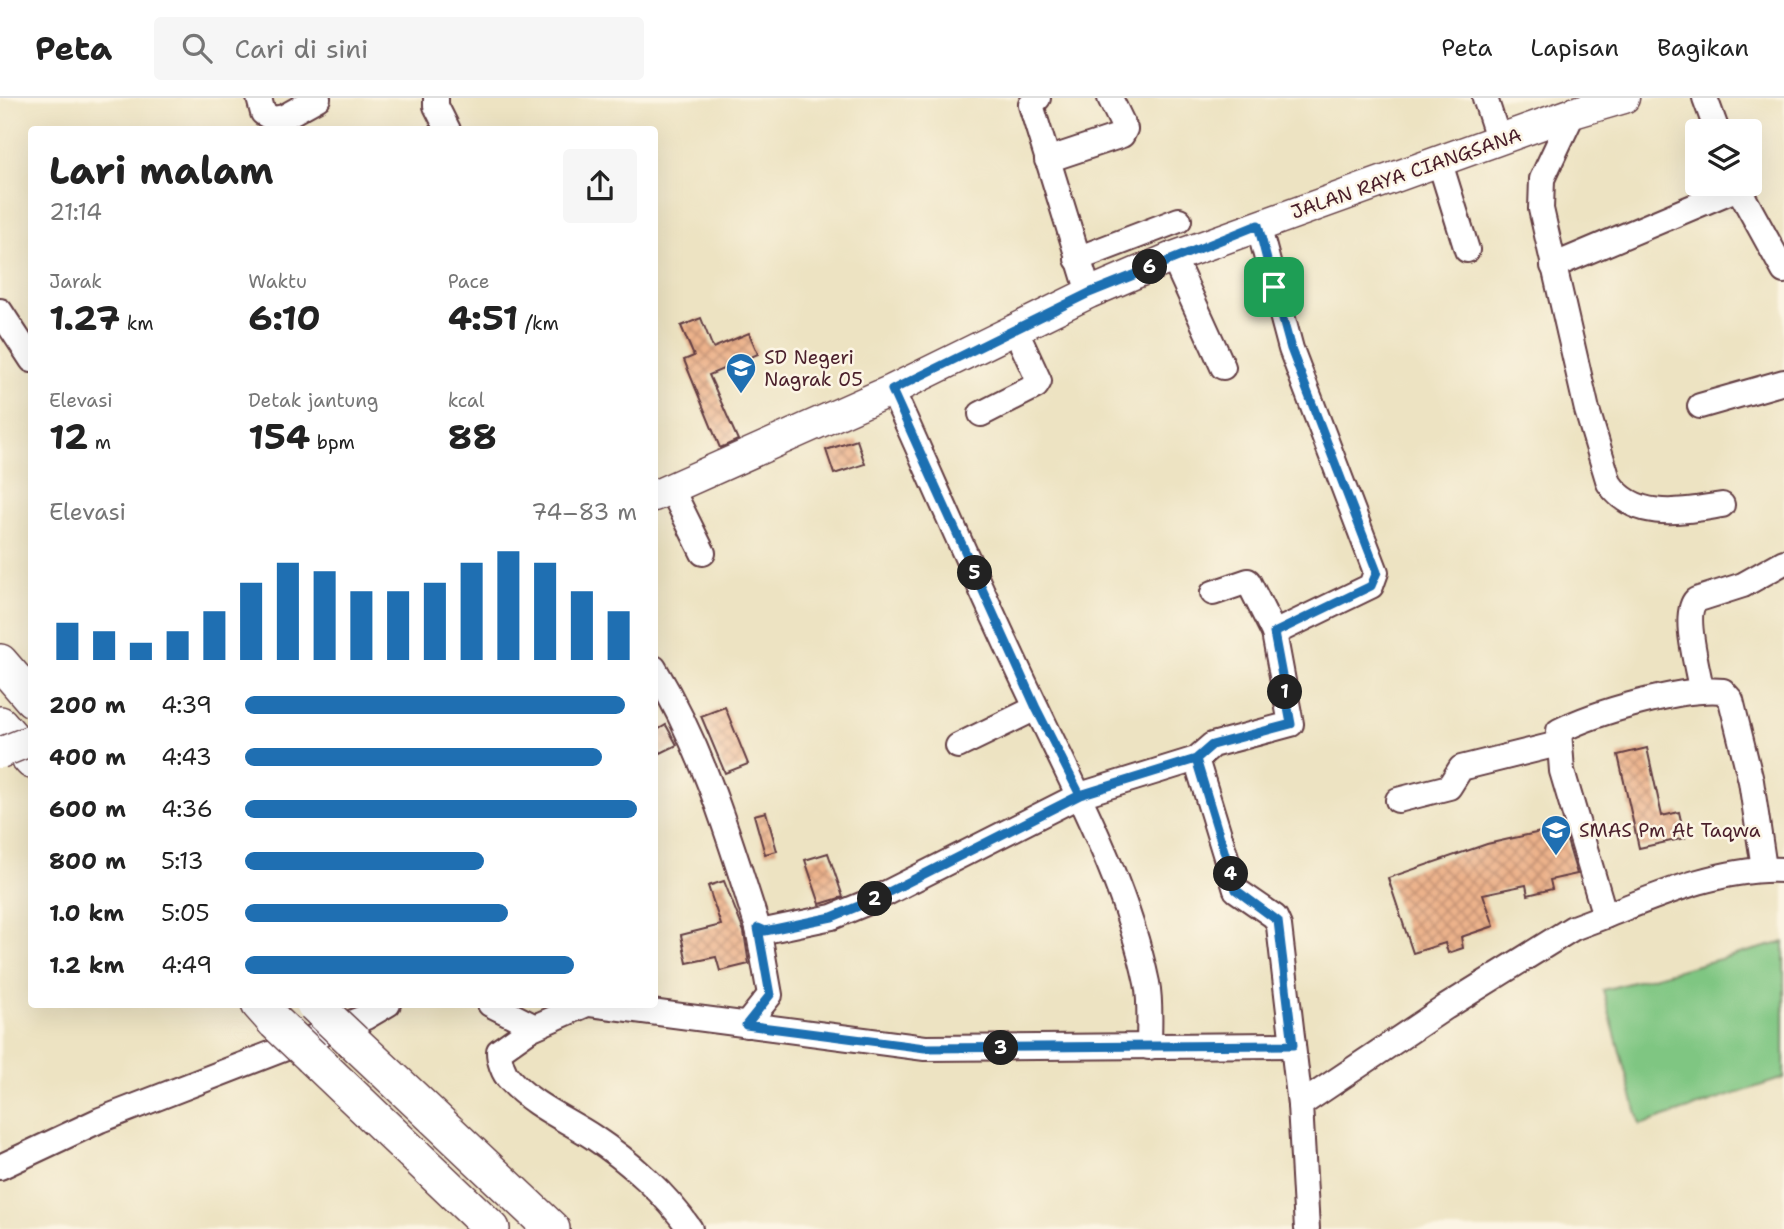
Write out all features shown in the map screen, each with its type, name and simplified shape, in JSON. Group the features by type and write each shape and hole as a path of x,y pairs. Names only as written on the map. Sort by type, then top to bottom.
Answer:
{"highway":[{"path":"0,662 28,694"},
{"path":"0,724 28,756"},
{"path":"318,1008 552,1229"},
{"path":"267,1013 492,1229"}],"main road":[{"name":"JALAN RAYA CIANGSANA","path":"663,492 892,390 1089,293 1173,257 1573,113 1624,98"},
{"path":"0,753 28,742"}],"street":[{"path":"258,98 263,113 273,119 284,117 318,98"},
{"path":"436,98 436,106 446,126"},
{"path":"1038,98 1031,105 1089,293"},
{"path":"1047,160 1122,135 1125,129 1110,98"},
{"path":"1485,98 1499,141"},
{"path":"1705,98 1713,119"},
{"path":"1573,113 1542,179 1541,209 1587,411 1609,483 1615,492 1651,511 1671,513 1722,505"},
{"path":"1440,163 1467,250"},
{"path":"1553,266 1714,196"},
{"path":"1743,196 1784,271"},
{"path":"1077,259 1179,220"},
{"path":"1258,225 1291,349 1377,572 1371,586 1274,633"},
{"path":"1173,257 1223,366"},
{"path":"0,311 28,354"},
{"path":"981,414 1036,386 1039,381 1015,329"},
{"path":"1700,405 1784,382"},
{"path":"892,390 1036,708 1080,795 1133,933 1148,986 1149,1047"},
{"path":"663,492 703,553"},
{"path":"1701,689 1689,617 1691,605 1696,600 1743,585 1784,562"},
{"path":"758,928 765,931 832,917 1080,795 1196,759 1212,745 1291,724 1274,633 1248,582 1213,593"},
{"path":"658,675 694,739 721,811 758,928 770,995 746,1025"},
{"path":"1300,1105 1563,934 1593,918 1605,916 1740,871 1774,869 1731,700 1723,691 1701,689 1580,720 1559,731 1562,771 1605,916"},
{"path":"958,746 1036,708"},
{"path":"1398,800 1449,787 1461,768 1558,744"},
{"path":"1196,759 1236,890 1278,921 1300,1105 1307,1229"},
{"path":"0,1167 100,1120 354,1021 380,1008"},
{"path":"498,1008 529,1024 530,1029"},
{"path":"580,1008 530,1029 499,1051 508,1078 523,1093 596,1139 678,1211 690,1229"},
{"path":"619,1008 925,1048 1293,1045"}],"green space":[{"path":"1784,942 1784,1078 1640,1125 1603,990"}],"building":[{"path":"701,318 713,348 749,333 758,354 709,375 738,440 720,448 684,360 694,356 681,326"},
{"path":"857,440 865,464 834,474 826,450"},
{"path":"725,707 748,764 725,773 701,716"},
{"path":"666,725 677,745 661,753 658,748 658,730"},
{"path":"1647,748 1662,816 1679,812 1685,838 1639,848 1618,755"},
{"path":"766,812 777,851 765,854 754,815"},
{"path":"1563,827 1577,874 1550,880 1552,889 1528,895 1526,885 1483,894 1494,926 1461,937 1463,948 1448,953 1445,943 1413,953 1388,878 1487,844"},
{"path":"828,853 843,897 820,904 805,860"},
{"path":"724,881 744,932 749,964 720,971 716,957 687,963 681,935 721,925 708,886"}],"place":[{"name":"SD Negeri Nagrak 05","path":"741,395"},
{"name":"SMAS Pm At Taqwa","path":"1556,857"}],"route":[{"path":"1274,287 1258,225 1089,293 892,390 1036,708 1080,795 1138,777 1196,759 1236,890 1278,921 1293,1045 925,1048 746,1025 770,995 758,928 765,931 832,917 871,901 1080,795 1196,759 1212,745 1291,724 1274,633 1371,586 1377,572 1291,349 1274,287"}]}
